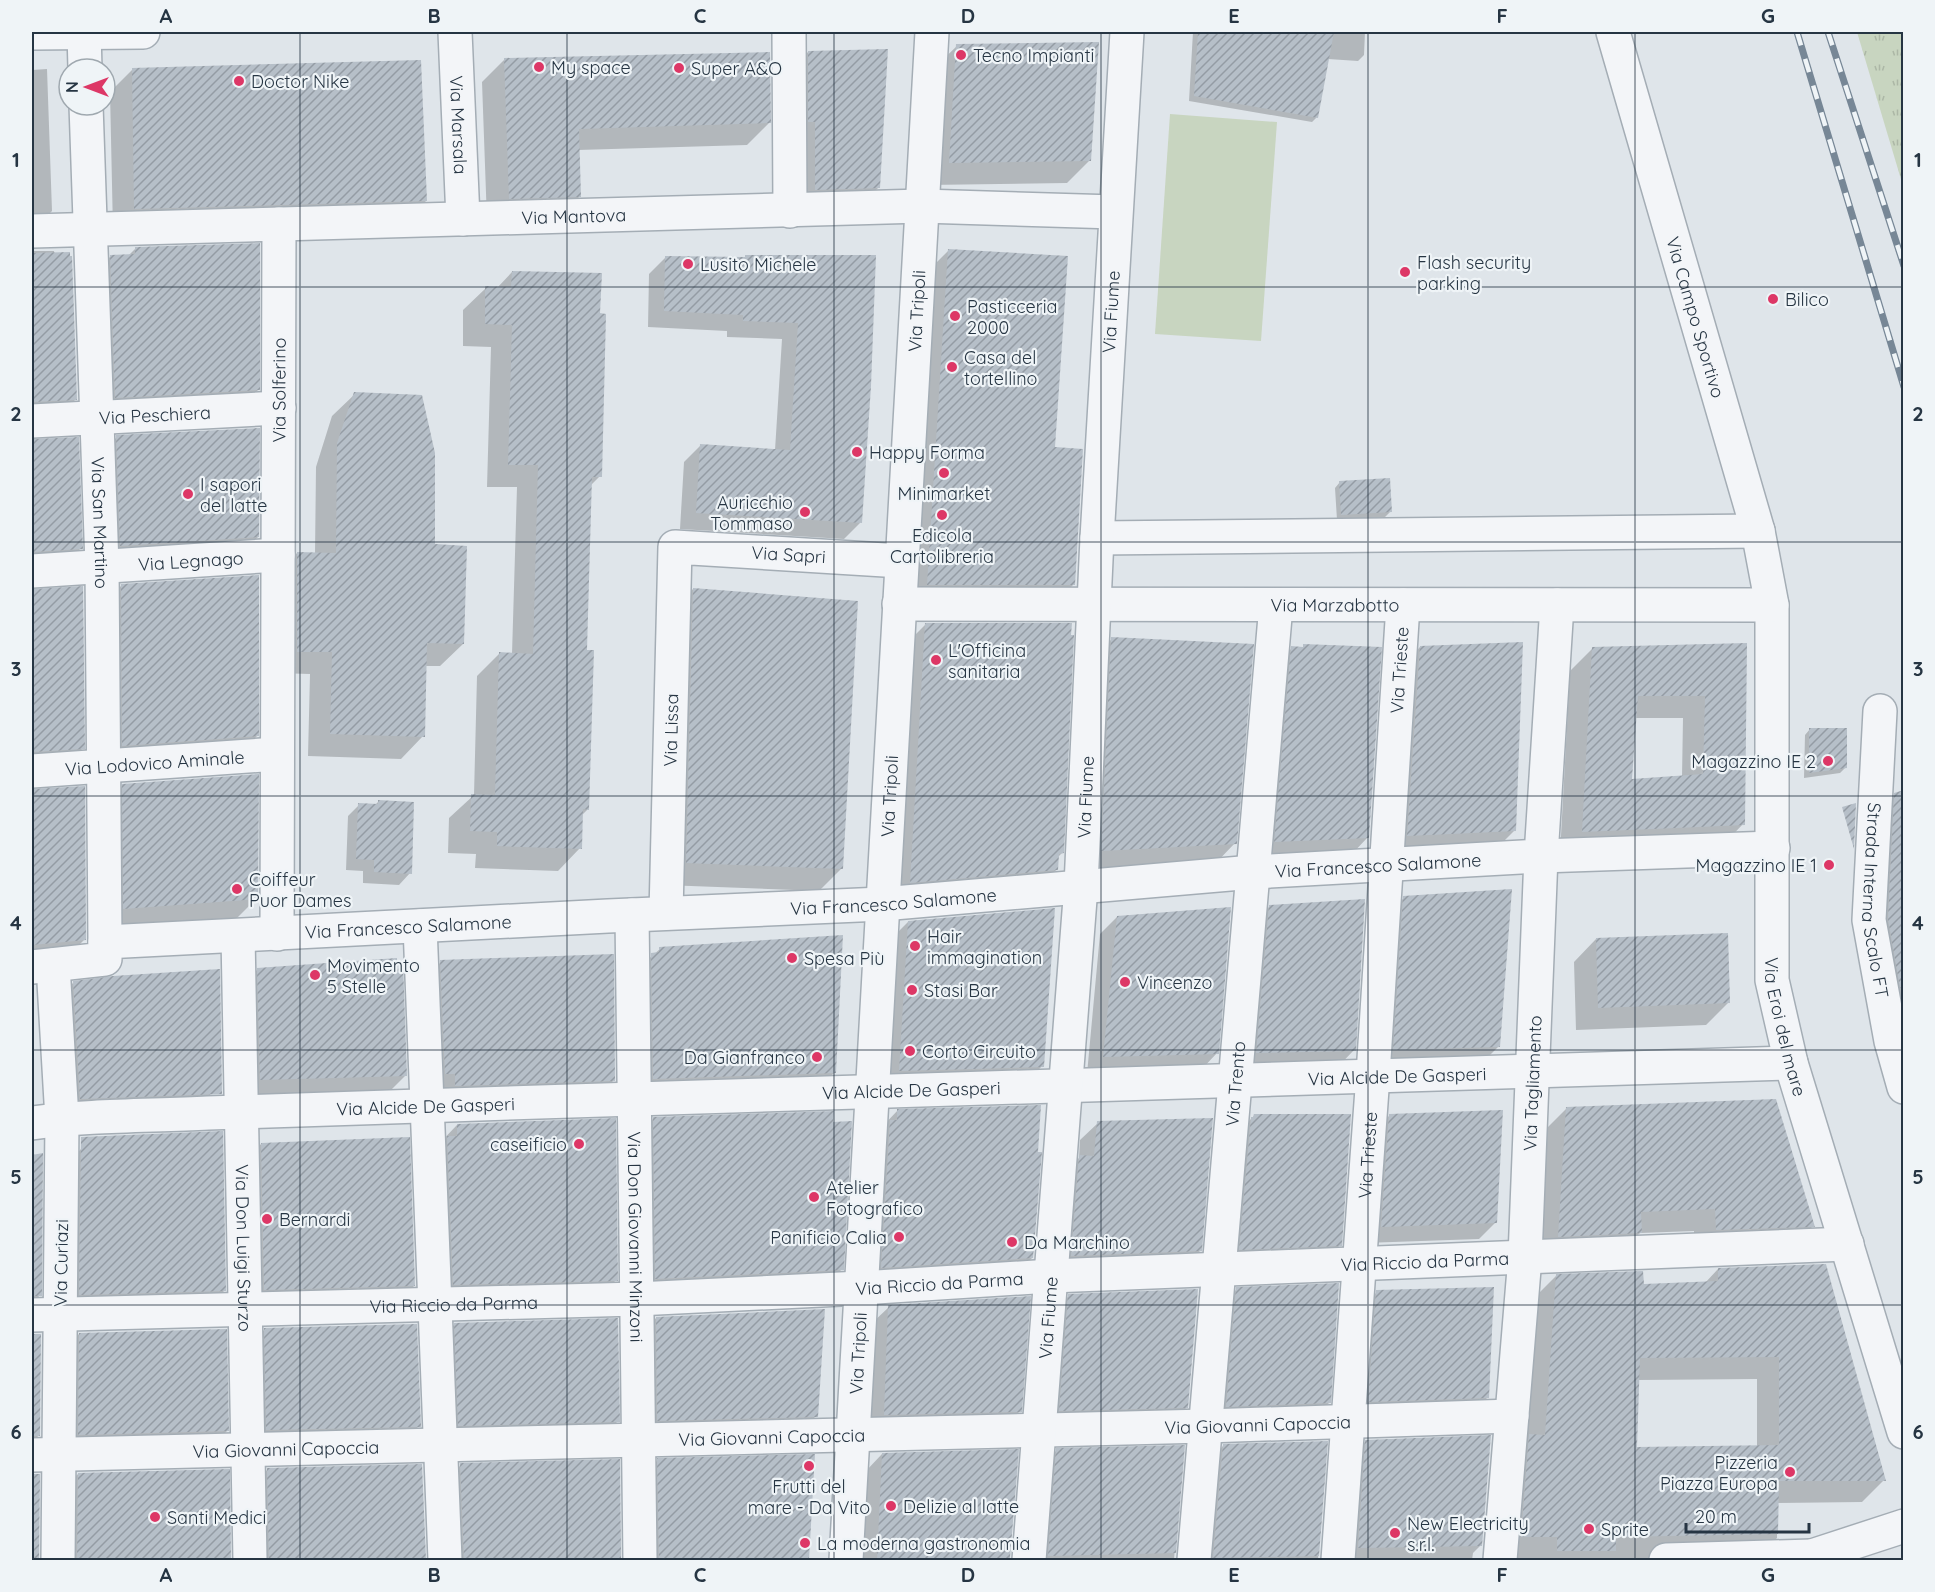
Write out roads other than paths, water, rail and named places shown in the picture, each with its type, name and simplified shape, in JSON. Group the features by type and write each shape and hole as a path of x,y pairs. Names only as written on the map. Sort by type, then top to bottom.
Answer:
{"street":[{"path":"84,32 85,57"},
{"path":"32,33 143,32"},
{"name":"Via Marsala","path":"455,32 463,219"},
{"path":"789,32 790,211"},
{"name":"Via Tripoli","path":"846,1560 932,32"},
{"name":"Via Fiume","path":"1029,1560 1081,886 1097,538 1127,32"},
{"name":"Via Campo Sportivo","path":"1613,32 1758,531 1772,605"},
{"name":"Via San Martino","path":"86,117 102,566 105,942"},
{"name":"Via Mantova","path":"32,231 922,206 1115,212"},
{"name":"Via Solferino","path":"277,934 279,224"},
{"name":"Via Peschiera","path":"32,421 279,408"},
{"path":"1097,538 1758,531"},
{"name":"Via Sapri","path":"675,547 901,561"},
{"name":"Via Lissa","path":"666,913 675,547"},
{"name":"Via Legnago","path":"32,571 278,555"},
{"name":"Via Marzabotto","path":"899,604 1772,605"},
{"name":"Via Trento","path":"1194,1560 1276,605"},
{"name":"Via Trieste","path":"1338,1560 1373,1075 1403,605"},
{"name":"Via Tagliamento","path":"1500,1560 1525,1257 1541,856 1557,605"},
{"name":"Via Eroi del mare","path":"1772,605 1772,980 1791,1064 1904,1432"},
{"name":"Strada Interna Scalo FT","path":"1880,711 1869,920 1891,1041 1904,1087"},
{"name":"Via Lodovico Aminale","path":"32,771 277,754"},
{"name":"Via Francesco Salamone","path":"105,942 882,904 1253,872 1541,856 1773,848"},
{"name":"Via Don Giovanni Minzoni","path":"632,915 640,1560"},
{"path":"420,927 445,1560"},
{"name":"Via Don Luigi Sturzo","path":"238,936 250,1560"},
{"path":"42,966 105,959 105,942"},
{"name":"Via Curiazi","path":"42,966 47,1121 45,1454 58,1560"},
{"name":"Via Alcide De Gasperi","path":"47,1121 872,1090 1235,1082 1373,1075 1533,1073 1791,1064"},
{"name":"Via Riccio da Parma","path":"46,1315 637,1299 1051,1276 1847,1244"},
{"name":"Via Giovanni Capoccia","path":"45,1454 1206,1426 1512,1416"},
{"path":"1666,1560 1811,1558 1904,1526"}],"railway":[{"path":"1797,32 1904,387"},
{"path":"1828,32 1904,266"}],"place":[{"name":"Tecno Impianti","path":"961,55"},
{"name":"My space","path":"539,67"},
{"name":"Super A&O","path":"679,68"},
{"name":"Doctor Nike","path":"239,81"},
{"name":"Lusito Michele","path":"688,264"},
{"name":"Flash security parking","path":"1405,272"},
{"name":"Bilico","path":"1773,299"},
{"name":"Pasticceria 2000","path":"955,316"},
{"name":"Casa del tortellino","path":"952,367"},
{"name":"Happy Forma","path":"857,452"},
{"name":"Minimarket","path":"944,473"},
{"name":"I sapori del latte","path":"188,494"},
{"name":"Auricchio Tommaso","path":"805,512"},
{"name":"Edicola Cartolibreria","path":"942,515"},
{"name":"L'Officina sanitaria","path":"936,660"},
{"name":"Magazzino IE 2","path":"1828,761"},
{"name":"Magazzino IE 1","path":"1829,865"},
{"name":"Coiffeur Puor Dames","path":"237,889"},
{"name":"Hair immagination","path":"915,946"},
{"name":"Spesa Più","path":"792,958"},
{"name":"Movimento 5 Stelle","path":"315,975"},
{"name":"Vincenzo","path":"1125,982"},
{"name":"Stasi Bar","path":"912,990"},
{"name":"Corto Circuito","path":"910,1051"},
{"name":"Da Gianfranco","path":"817,1057"},
{"name":"caseificio","path":"579,1144"},
{"name":"Atelier Fotografico","path":"814,1197"},
{"name":"Bernardi","path":"267,1219"},
{"name":"Panificio Calia","path":"899,1237"},
{"name":"Da Marchino","path":"1012,1242"},
{"name":"Frutti del mare - Da Vito","path":"809,1466"},
{"name":"Pizzeria Piazza Europa","path":"1790,1472"},
{"name":"Delizie al latte","path":"891,1506"},
{"name":"Santi Medici","path":"155,1517"},
{"name":"Sprite","path":"1589,1529"},
{"name":"New Electricity s.r.l.","path":"1395,1533"},
{"name":"La moderna gastronomia","path":"805,1543"}]}
